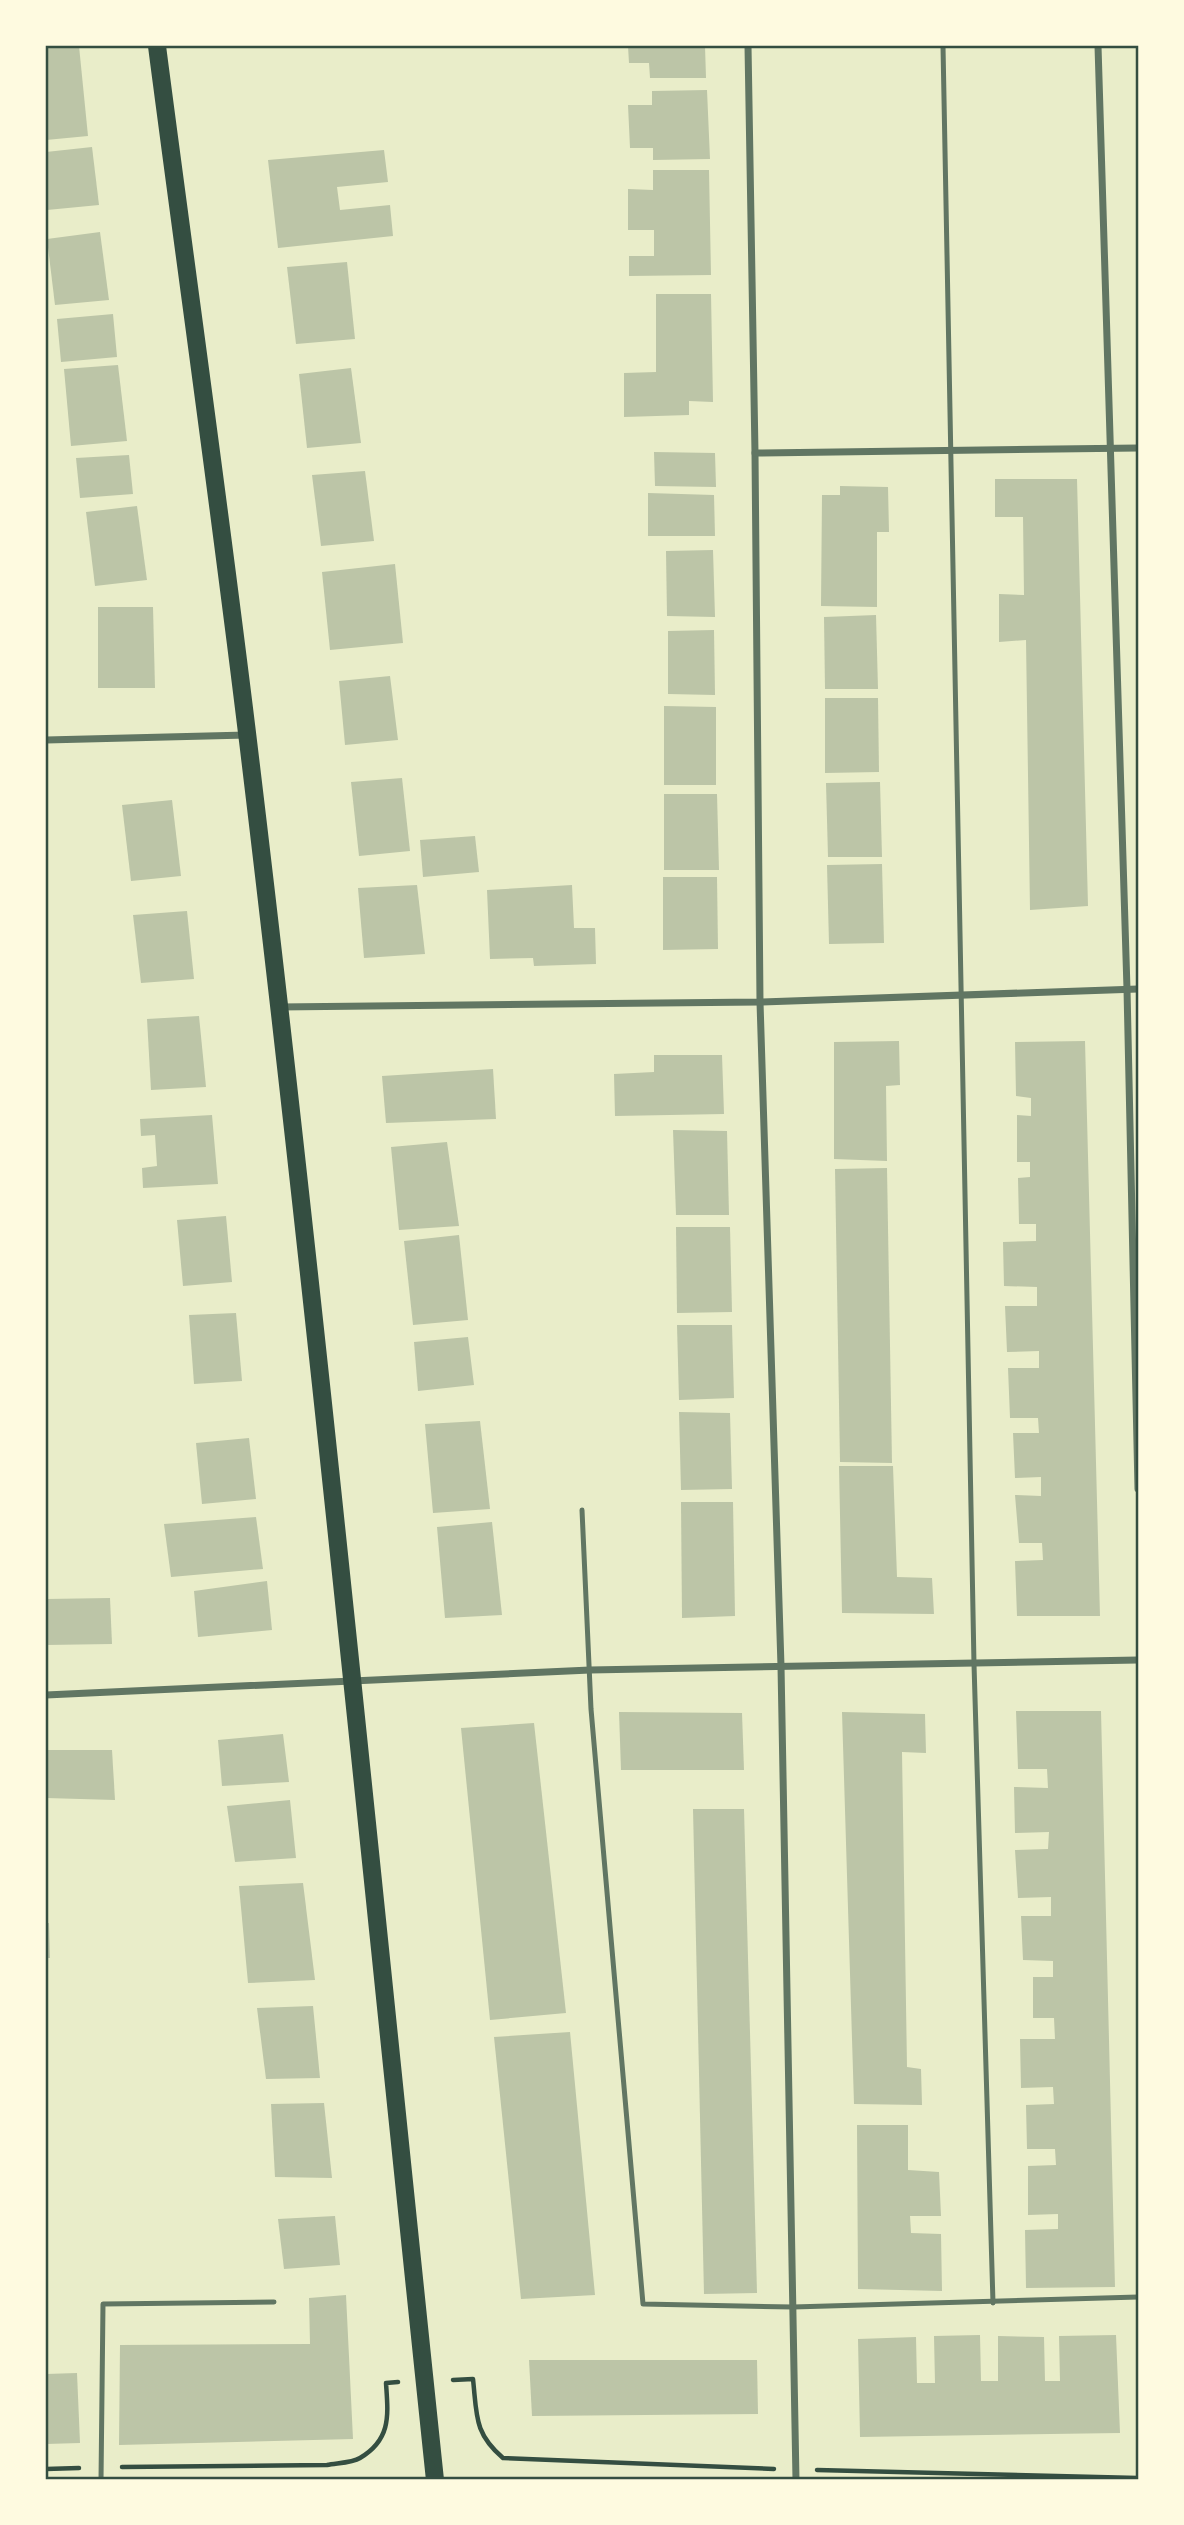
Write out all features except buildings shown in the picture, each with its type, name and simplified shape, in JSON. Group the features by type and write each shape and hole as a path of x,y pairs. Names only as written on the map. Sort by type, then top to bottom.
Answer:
{"main road":[{"path":"157,46 247,735 279,1007 354,1680 435,2480"}],"street":[{"path":"748,46 760,1002 781,1667 796,2480"},
{"path":"1098,46 1127,989 1139,1489"},
{"path":"755,453 1139,448"},
{"path":"46,740 247,735"},
{"path":"279,1007 760,1002 1139,989"},
{"path":"46,1695 590,1670 1139,1660"}],"lane":[{"path":"943,46 974,1664 993,2303"},
{"path":"582,1510 591,1709 643,2304 793,2307 1139,2297"},
{"path":"101,2480 103,2304 274,2302"}],"path":[{"path":"46,2469 327,2465 359,2459 380,2441 388,2421 386,2383 472,2379 478,2425 487,2444 503,2458 796,2470 1139,2478"}]}
